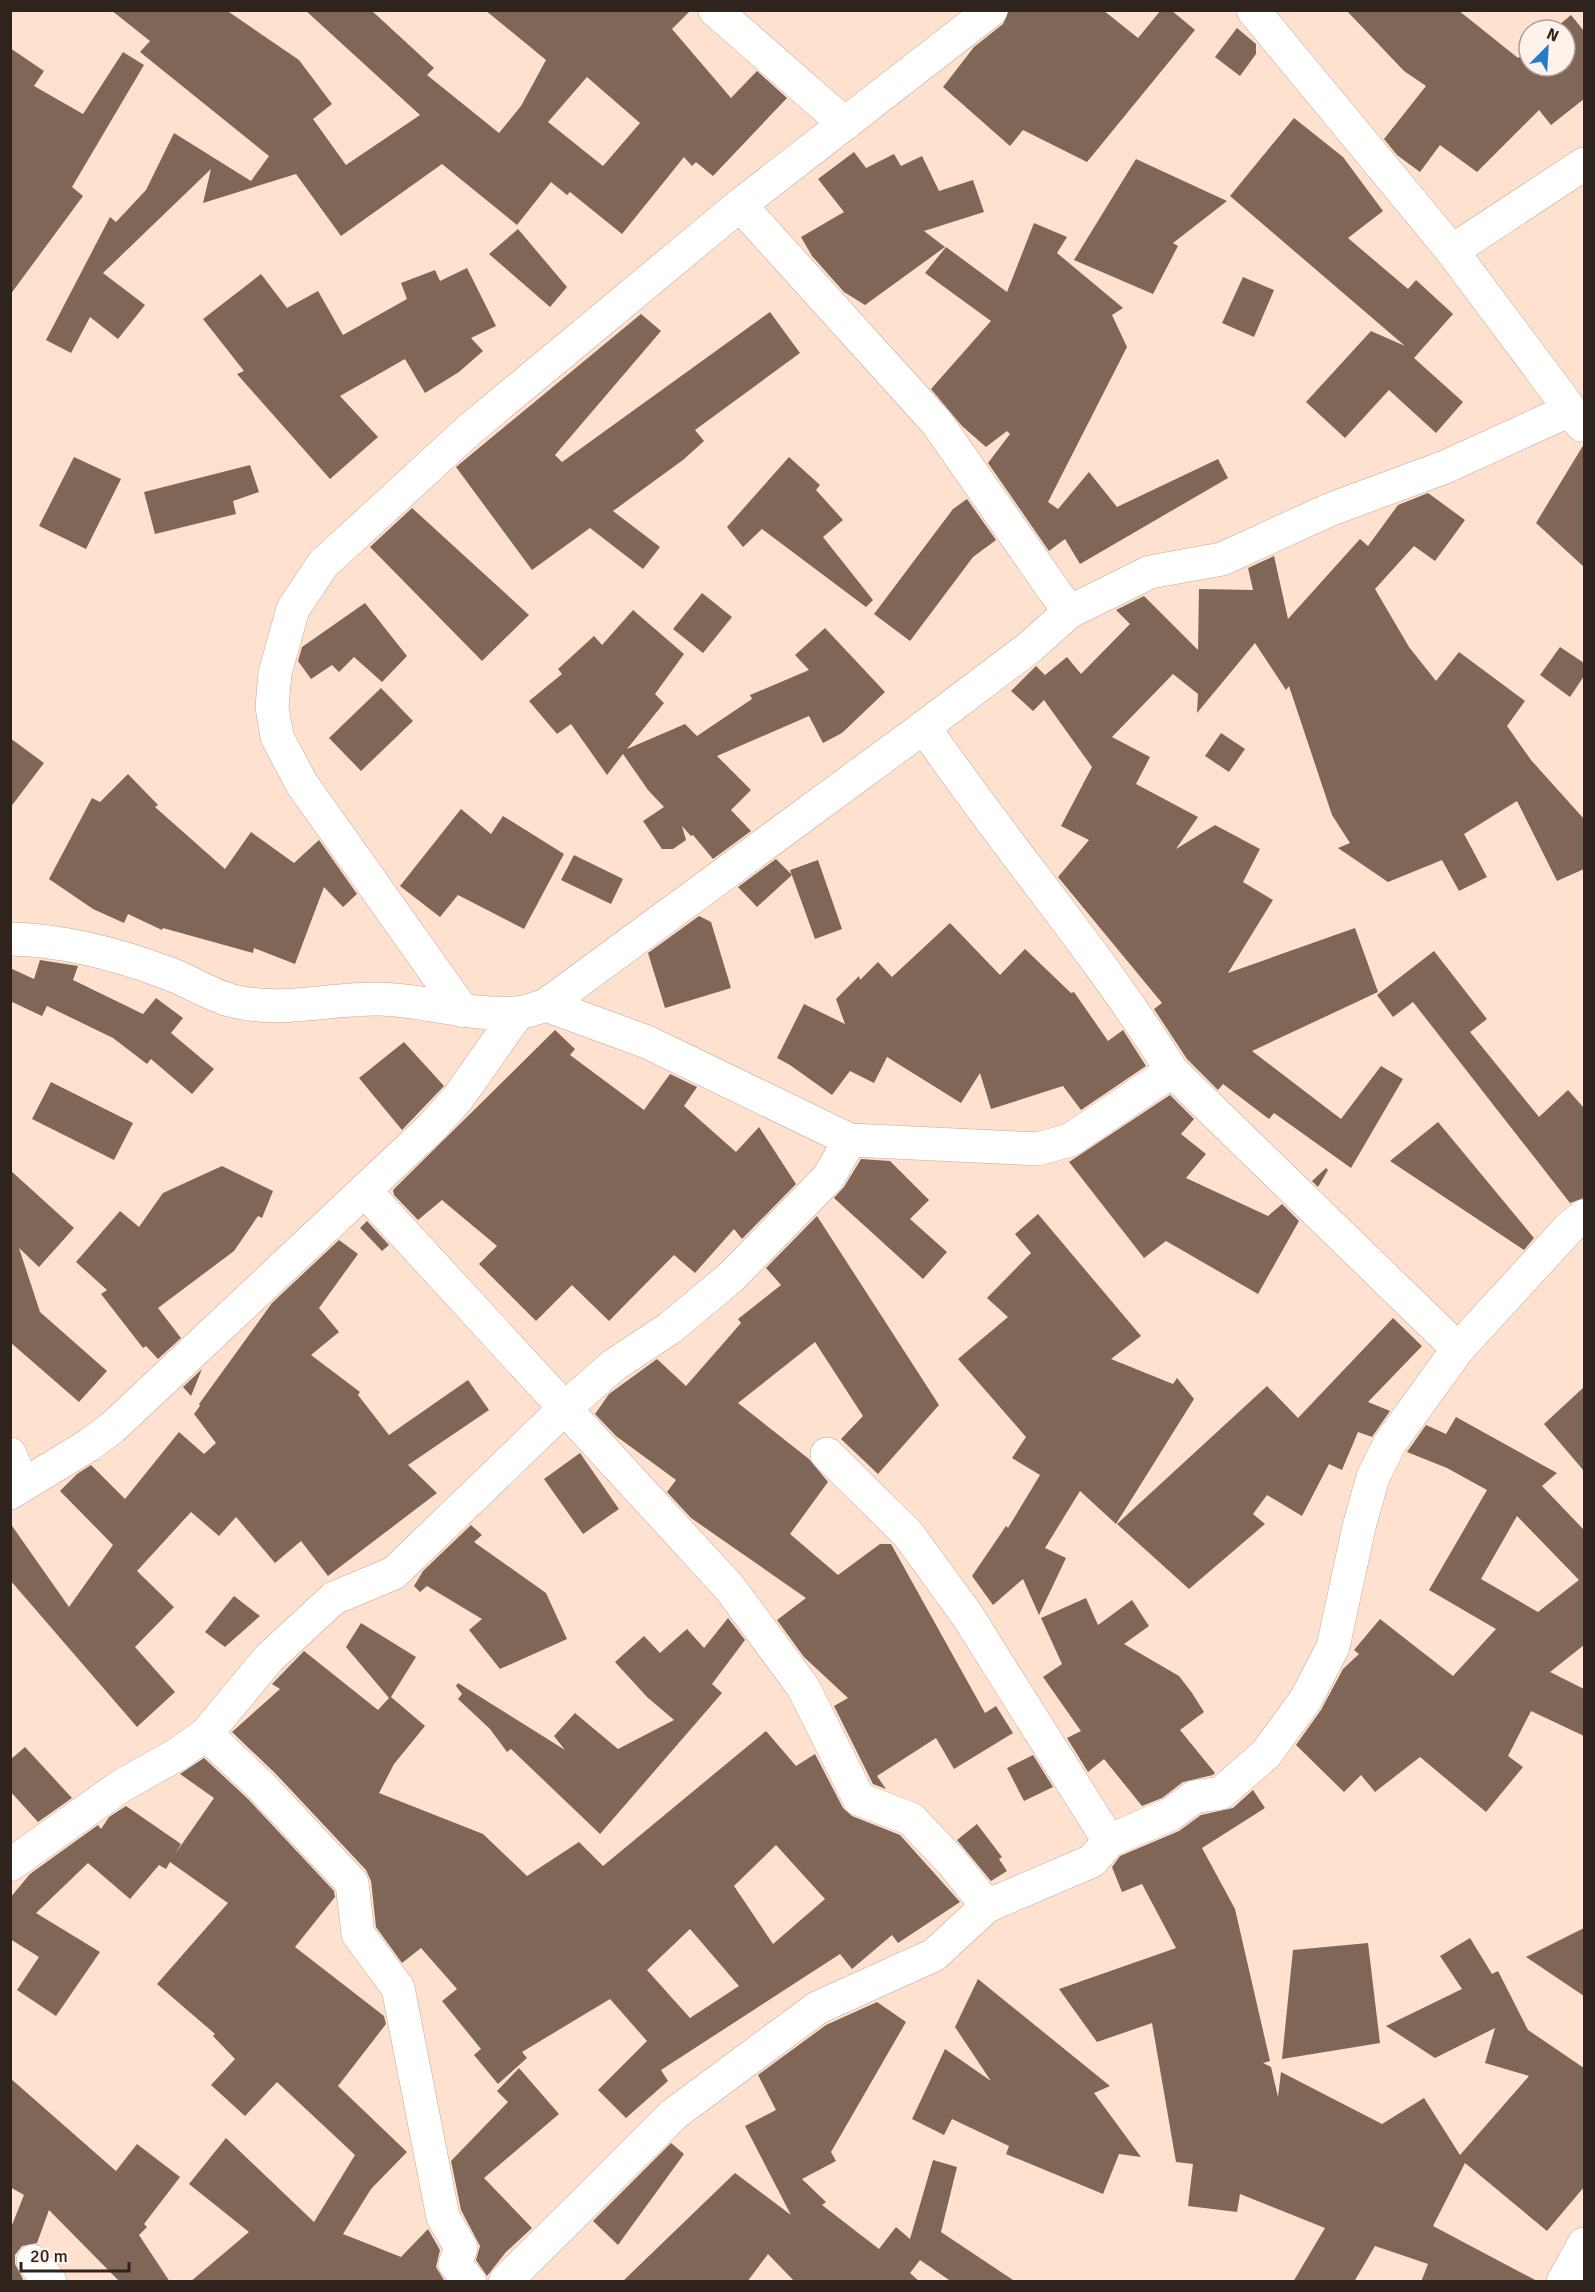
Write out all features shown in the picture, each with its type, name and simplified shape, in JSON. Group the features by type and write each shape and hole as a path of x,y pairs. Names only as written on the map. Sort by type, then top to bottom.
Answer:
{"street":[{"path":"715,10 845,124"},
{"path":"463,1011 302,784 278,737 272,707 275,673 293,609 323,564 469,430 740,205 991,10"},
{"path":"10,1454 16,1489 89,1445 113,1427 431,1128 531,1010 924,727 1030,647 1069,612 1150,572 1222,559 1329,510 1577,418 1452,251 1253,10"},
{"path":"1452,251 1584,164"},
{"path":"740,205 937,423 1069,612"},
{"path":"924,727 978,806 1138,1017 1173,1071 1458,1349"},
{"path":"10,939 42,940 90,950 170,974 232,1001 270,1007 378,999 418,1002 463,1011 531,1010 647,1042 850,1140 1038,1149 1070,1140 1173,1071"},
{"path":"10,1864 121,1786 178,1754 206,1734 269,1658 334,1598 394,1573 565,1408 614,1365 670,1328 731,1277 828,1178 850,1140"},
{"path":"365,1191 729,1587 803,1688 859,1799 911,1819 952,1862 987,1906"},
{"path":"505,2282 674,2114 720,2077 817,2008 934,1955 987,1906 1092,1862 1109,1842 1171,1814 1194,1797 1221,1793 1266,1754 1306,1699 1333,1647 1356,1537 1373,1477 1390,1443 1458,1349 1570,1227 1584,1216"},
{"path":"827,1455 908,1534 967,1615 1109,1842"},
{"path":"206,1734 261,1786 352,1882 358,1934 398,1988 443,2217 461,2248 455,2264 470,2282"},
{"path":"1563,2282 1584,2244"}],"building":[{"path":"111,10 226,10 299,60 332,104 313,119 346,165 420,115 305,10 371,10 434,68 427,75 499,133 521,106 546,60 485,10 691,10 672,29 731,98 757,71 787,98 713,176 696,162 692,166 684,157 622,234 570,192 567,195 551,182 517,225 442,164 341,236 296,174 203,203 211,169 103,273 145,305 118,339 90,317 71,353 46,340 110,217 116,222 146,190 174,133 251,181 269,156 140,52 150,41","holes":["587,77 640,123 603,166 548,122"]},
{"path":"1009,10 1103,10 1138,38 1161,10 1171,10 1195,30 1087,162 1023,130 1010,146 943,87 974,47 1003,24"},
{"path":"1346,10 1458,10 1517,57 1517,78 1577,78 1577,22 1584,31 1584,99 1551,125 1539,110 1477,172 1440,145 1420,172 1397,155 1384,139 1426,86 1404,71"},
{"path":"1237,28 1256,44 1256,54 1240,76 1215,57"},
{"path":"10,48 44,71 34,86 83,114 123,52 144,65 72,187 83,196 10,295"},
{"path":"1294,118 1343,157 1383,211 1348,238 1408,289 1416,280 1453,314 1414,358 1463,402 1436,433 1389,390 1345,438 1306,402 1371,331 1405,346 1230,196"},
{"path":"854,152 866,168 894,154 901,166 922,156 939,191 973,180 984,212 924,231 945,247 865,305 844,292 812,256 801,237 844,212 818,179"},
{"path":"1136,159 1227,201 1173,243 1178,246 1153,294 1074,260"},
{"path":"1034,223 1067,237 1057,253 1123,308 1112,315 1127,347 1048,502 1058,509 1089,472 1117,507 1218,459 1228,478 1080,564 1065,539 1049,551 988,463 1010,434 1007,431 986,447 962,426 931,389 991,321 925,273 946,247 1007,292"},
{"path":"518,229 567,287 550,307 489,254"},
{"path":"467,268 496,326 471,338 483,351 459,372 425,393 405,359 340,396 378,437 330,479 237,374 244,371 203,319 261,274 287,308 318,291 343,335 407,299 401,283 435,270 440,281"},
{"path":"1243,277 1274,290 1254,337 1222,323"},
{"path":"770,312 800,353 695,430 704,441 683,460 613,511 660,547 643,569 590,528 532,570 456,467 641,314 661,331 555,455 562,462"},
{"path":"1584,444 1584,567 1536,523"},
{"path":"74,457 121,479 86,549 39,526"},
{"path":"789,457 820,485 816,490 843,520 823,537 873,600 866,607 762,529 743,547 727,527"},
{"path":"250,465 259,492 233,501 236,514 155,534 144,492"},
{"path":"1428,493 1465,520 1435,561 1414,546 1375,589 1409,647 1436,681 1459,652 1525,701 1507,726 1531,760 1584,819 1584,869 1557,881 1517,801 1464,834 1487,877 1459,891 1442,860 1388,882 1338,848 1350,843 1332,815 1289,686 1286,690 1255,643 1197,713 1198,694 1173,674 1112,737 1150,757 1136,784 1198,817 1176,849 1215,825 1260,849 1243,882 1273,900 1228,973 1355,928 1378,992 1252,1051 1341,1119 1381,1066 1403,1079 1351,1168 1274,1113 1269,1119 1223,1084 1218,1090 1187,1059 1154,1009 1162,1003 1058,877 1089,840 1061,826 1092,767 1044,700 1033,711 1011,691 1036,666 1045,675 1067,657 1081,674 1130,624 1116,610 1144,596 1198,650 1199,589 1253,590 1248,568 1274,556 1288,619 1360,539 1368,546 1398,505"},
{"path":"967,499 996,540 973,557 910,641 874,614 953,509"},
{"path":"412,508 529,615 482,661 370,547"},
{"path":"702,593 732,617 703,653 673,629"},
{"path":"365,603 407,656 382,682 354,657 339,672 332,665 311,679 298,661 302,647"},
{"path":"633,610 684,654 655,694 664,703 627,749 685,724 697,736 752,699 750,695 809,670 795,655 825,628 885,692 842,733 823,743 809,716 717,756 751,790 731,810 751,831 713,859 693,835 691,836 682,826 686,840 673,849 662,849 643,821 664,807 648,790 623,754 607,775 571,724 557,734 529,701 562,674 558,669 594,636 602,645"},
{"path":"1560,647 1584,663 1584,676 1570,697 1540,675"},
{"path":"381,688 413,721 361,771 329,738"},
{"path":"1221,733 1245,749 1229,772 1205,756"},
{"path":"10,738 44,763 10,808"},
{"path":"128,774 158,805 155,807 225,869 251,832 294,863 319,840 357,894 343,907 324,887 295,964 254,948 253,953 163,928 162,930 128,914 124,923 93,909 49,879 92,798 100,802"},
{"path":"461,809 491,834 503,816 564,854 524,929 458,895 440,917 400,886"},
{"path":"574,855 623,879 611,904 561,880"},
{"path":"776,859 792,875 757,907 738,887"},
{"path":"818,860 842,929 815,939 790,870"},
{"path":"699,916 711,922 731,988 665,1008 648,953"},
{"path":"950,923 1000,975 1025,949 1071,993 1074,992 1108,1041 1123,1030 1146,1066 1081,1110 1063,1086 991,1109 980,1073 961,1103 887,1057 874,1083 850,1071 832,1095 777,1058 804,1004 845,1024 836,999 859,976 860,980 878,962 892,977"},
{"path":"1434,951 1487,1019 1470,1032 1539,1117 1568,1090 1584,1108 1584,1198 1570,1203 1413,1002 1393,1017 1377,995"},
{"path":"40,960 78,966 73,980 143,1014 156,998 183,1018 171,1033 214,1069 192,1094 151,1059 147,1064 113,1038 47,1006 42,1016 10,1001 10,968 34,979"},
{"path":"555,1030 575,1049 570,1055 644,1110 670,1074 697,1087 684,1106 736,1152 759,1127 796,1184 742,1239 734,1229 695,1273 674,1255 609,1321 572,1285 536,1321 479,1264 497,1246 442,1200 418,1220 394,1195 393,1190"},
{"path":"404,1042 444,1086 402,1130 359,1078"},
{"path":"51,1082 133,1123 114,1160 32,1119"},
{"path":"1170,1095 1194,1119 1181,1134 1206,1154 1186,1178 1268,1216 1282,1204 1299,1221 1258,1294 1166,1241 1144,1258 1069,1162"},
{"path":"1438,1122 1534,1238 1524,1250 1390,1161"},
{"path":"861,1159 890,1161 929,1200 910,1219 947,1252 923,1279 834,1198 844,1187"},
{"path":"222,1166 273,1191 262,1218 258,1216 234,1251 158,1308 181,1338 158,1359 146,1346 143,1348 101,1294 107,1290 76,1262 120,1211 139,1227 163,1193"},
{"path":"1326,1168 1328,1170 1318,1187 1312,1181"},
{"path":"10,1170 74,1228 39,1267 19,1248 40,1312 107,1371 79,1402 10,1342"},
{"path":"1038,1214 1141,1336 1111,1359 1173,1384 1177,1378 1194,1399 1116,1524 1080,1491 1045,1548 1066,1558 1039,1615 1023,1579 993,1605 972,1576 1006,1526 1008,1528 1040,1475 1012,1458 1026,1437 958,1359 1008,1317 987,1298 1031,1253 1015,1234"},
{"path":"817,1216 939,1405 878,1474 841,1439 863,1416 815,1342 738,1403 809,1459 828,1482 790,1534 838,1575 880,1544 891,1544 985,1713 996,1706 1013,1733 954,1769 936,1738 877,1776 886,1789 873,1784 834,1706 848,1698 804,1657 777,1620 806,1598 691,1518 667,1492 676,1480 616,1436 595,1414 609,1394 657,1359 686,1386 741,1323 738,1319 781,1285 766,1268"},
{"path":"367,1221 389,1245 382,1251 360,1228"},
{"path":"339,1240 358,1254 319,1308 339,1332 311,1355 360,1392 358,1395 389,1435 468,1380 489,1410 408,1465 437,1493 328,1576 301,1541 275,1563 236,1517 219,1536 191,1512 137,1571 174,1607 135,1647 175,1692 137,1727 10,1580 10,1523 69,1607 113,1545 60,1491 77,1474 91,1465 125,1499 179,1432 204,1454 216,1443 194,1414 199,1404 272,1303"},
{"path":"1393,1318 1422,1346 1368,1402 1390,1411 1372,1437 1358,1432 1342,1470 1329,1464 1302,1516 1267,1495 1253,1514 1265,1524 1189,1589 1117,1524 1267,1386 1298,1418"},
{"path":"202,1369 191,1396 183,1387"},
{"path":"1584,1387 1584,1471 1544,1424"},
{"path":"1456,1417 1557,1473 1542,1486 1584,1530 1584,1645 1550,1672 1584,1689 1584,1736 1531,1711 1508,1756 1523,1767 1486,1812 1420,1757 1375,1792 1361,1775 1344,1792 1296,1745 1321,1710 1343,1669 1359,1654 1354,1650 1380,1619 1453,1676 1496,1629 1429,1590 1487,1490 1447,1468 1407,1452 1426,1425 1446,1434","holes":["1517,1516 1579,1580 1538,1612 1481,1579"]},
{"path":"580,1453 619,1509 583,1534 544,1479"},
{"path":"471,1525 482,1535 474,1542 546,1593 567,1639 500,1669 469,1630 482,1619 427,1586 420,1592 414,1586 423,1571"},
{"path":"234,1596 260,1616 225,1647 205,1632"},
{"path":"1086,1598 1098,1625 1132,1600 1149,1626 1124,1644 1179,1676 1192,1693 1204,1712 1180,1730 1215,1773 1213,1775 1183,1782 1162,1798 1142,1806 1104,1759 1088,1772 1067,1738 1081,1731 1043,1677 1062,1664 1041,1618"},
{"path":"728,1618 745,1640 712,1684 722,1693 600,1834 511,1749 507,1752 490,1729 458,1699 462,1694 456,1686 458,1683 565,1750 554,1736 575,1713 618,1749 674,1720 647,1697 615,1662 644,1636 660,1653 687,1629 704,1648"},
{"path":"361,1623 416,1657 391,1697 425,1726 394,1764 379,1793 483,1834 527,1876 579,1842 603,1866 766,1731 796,1766 815,1754 843,1808 852,1816 900,1835 960,1902 898,1943 892,1935 852,1969 840,1954 661,2070 668,2081 626,2118 598,2090 647,2041 610,1999 522,2052 527,2058 498,2084 474,2055 481,2049 442,2001 457,1989 421,1948 402,1963 376,1927 371,1881 366,1870 275,1773 232,1732 280,1689 272,1684 304,1651 378,1710 389,1698 346,1647","holes":["776,1845 825,1899 773,1944 734,1886","690,1929 739,1986 690,2018 647,1970"]},
{"path":"25,1747 72,1798 38,1822 10,1791 10,1760"},
{"path":"1033,1755 1053,1787 1024,1801 1007,1768"},
{"path":"204,1758 248,1799 334,1891 335,1897 295,1947 384,2016 386,2024 338,2086 407,2152 371,2189 343,2234 401,2257 428,2229 440,2250 436,2267 445,2282 190,2282 249,2232 189,2184 226,2138 314,2222 355,2155 277,2082 245,2116 211,2085 235,2059 213,2036 215,2034 157,1984 228,1903 170,1862 166,1869 159,1865 130,1899 88,1863 36,1913 100,1952 56,2016 17,1990 39,1957 10,1939 10,1898 30,1874 98,1825 101,1829 109,1817 126,1806 181,1844 175,1854 214,1798 180,1774"},
{"path":"1253,1790 1265,1808 1202,1848 1235,1909 1270,2061 1263,2063 1271,2067 1278,2097 1281,2072 1382,2124 1424,2098 1460,2155 1529,2076 1485,2063 1495,2028 1435,2058 1386,2026 1462,1989 1440,1956 1470,1938 1492,1974 1498,1971 1528,2030 1584,2068 1584,2187 1547,2231 1465,2163 1433,2226 1539,2282 1421,2282 1428,2264 1375,2246 1354,2282 1293,2282 1325,2228 1240,2194 1237,2212 1188,2206 1193,2164 1176,2162 1152,2023 1097,2042 1059,1989 1176,1948 1142,1884 1122,1892 1112,1867 1120,1856 1179,1831 1201,1815 1233,1808"},
{"path":"977,1824 1002,1857 999,1859 1007,1871 991,1881 957,1840"},
{"path":"1584,1928 1584,1996 1526,1957"},
{"path":"1368,1943 1380,2043 1282,2059 1293,1950"},
{"path":"978,1979 1110,2086 1094,2093 1141,2157 1119,2154 1103,2194 1006,2154 1009,2146 952,2119 944,2135 912,2119 945,2049 991,2081 955,2027"},
{"path":"877,2002 906,2022 831,2152 836,2161 802,2179 826,2202 822,2205 879,2249 896,2227 910,2239 933,2160 957,2167 941,2232 1016,2282 952,2282 920,2260 910,2273 920,2282 795,2282 768,2254 747,2282 622,2282 735,2173 791,2215 745,2126 776,2110 758,2075 826,2025"},
{"path":"519,2068 559,2114 484,2178 532,2228 506,2252 487,2276 476,2260 480,2246 461,2210 451,2161 508,2102 497,2091"},
{"path":"10,2078 116,2171 137,2144 180,2177 144,2224 147,2227 139,2235 170,2282 120,2282 49,2210 37,2243 22,2246 15,2255 15,2264 23,2279 22,2282 10,2282 10,2230 24,2195 10,2187"},
{"path":"671,2143 684,2154 618,2245 593,2221"}]}
